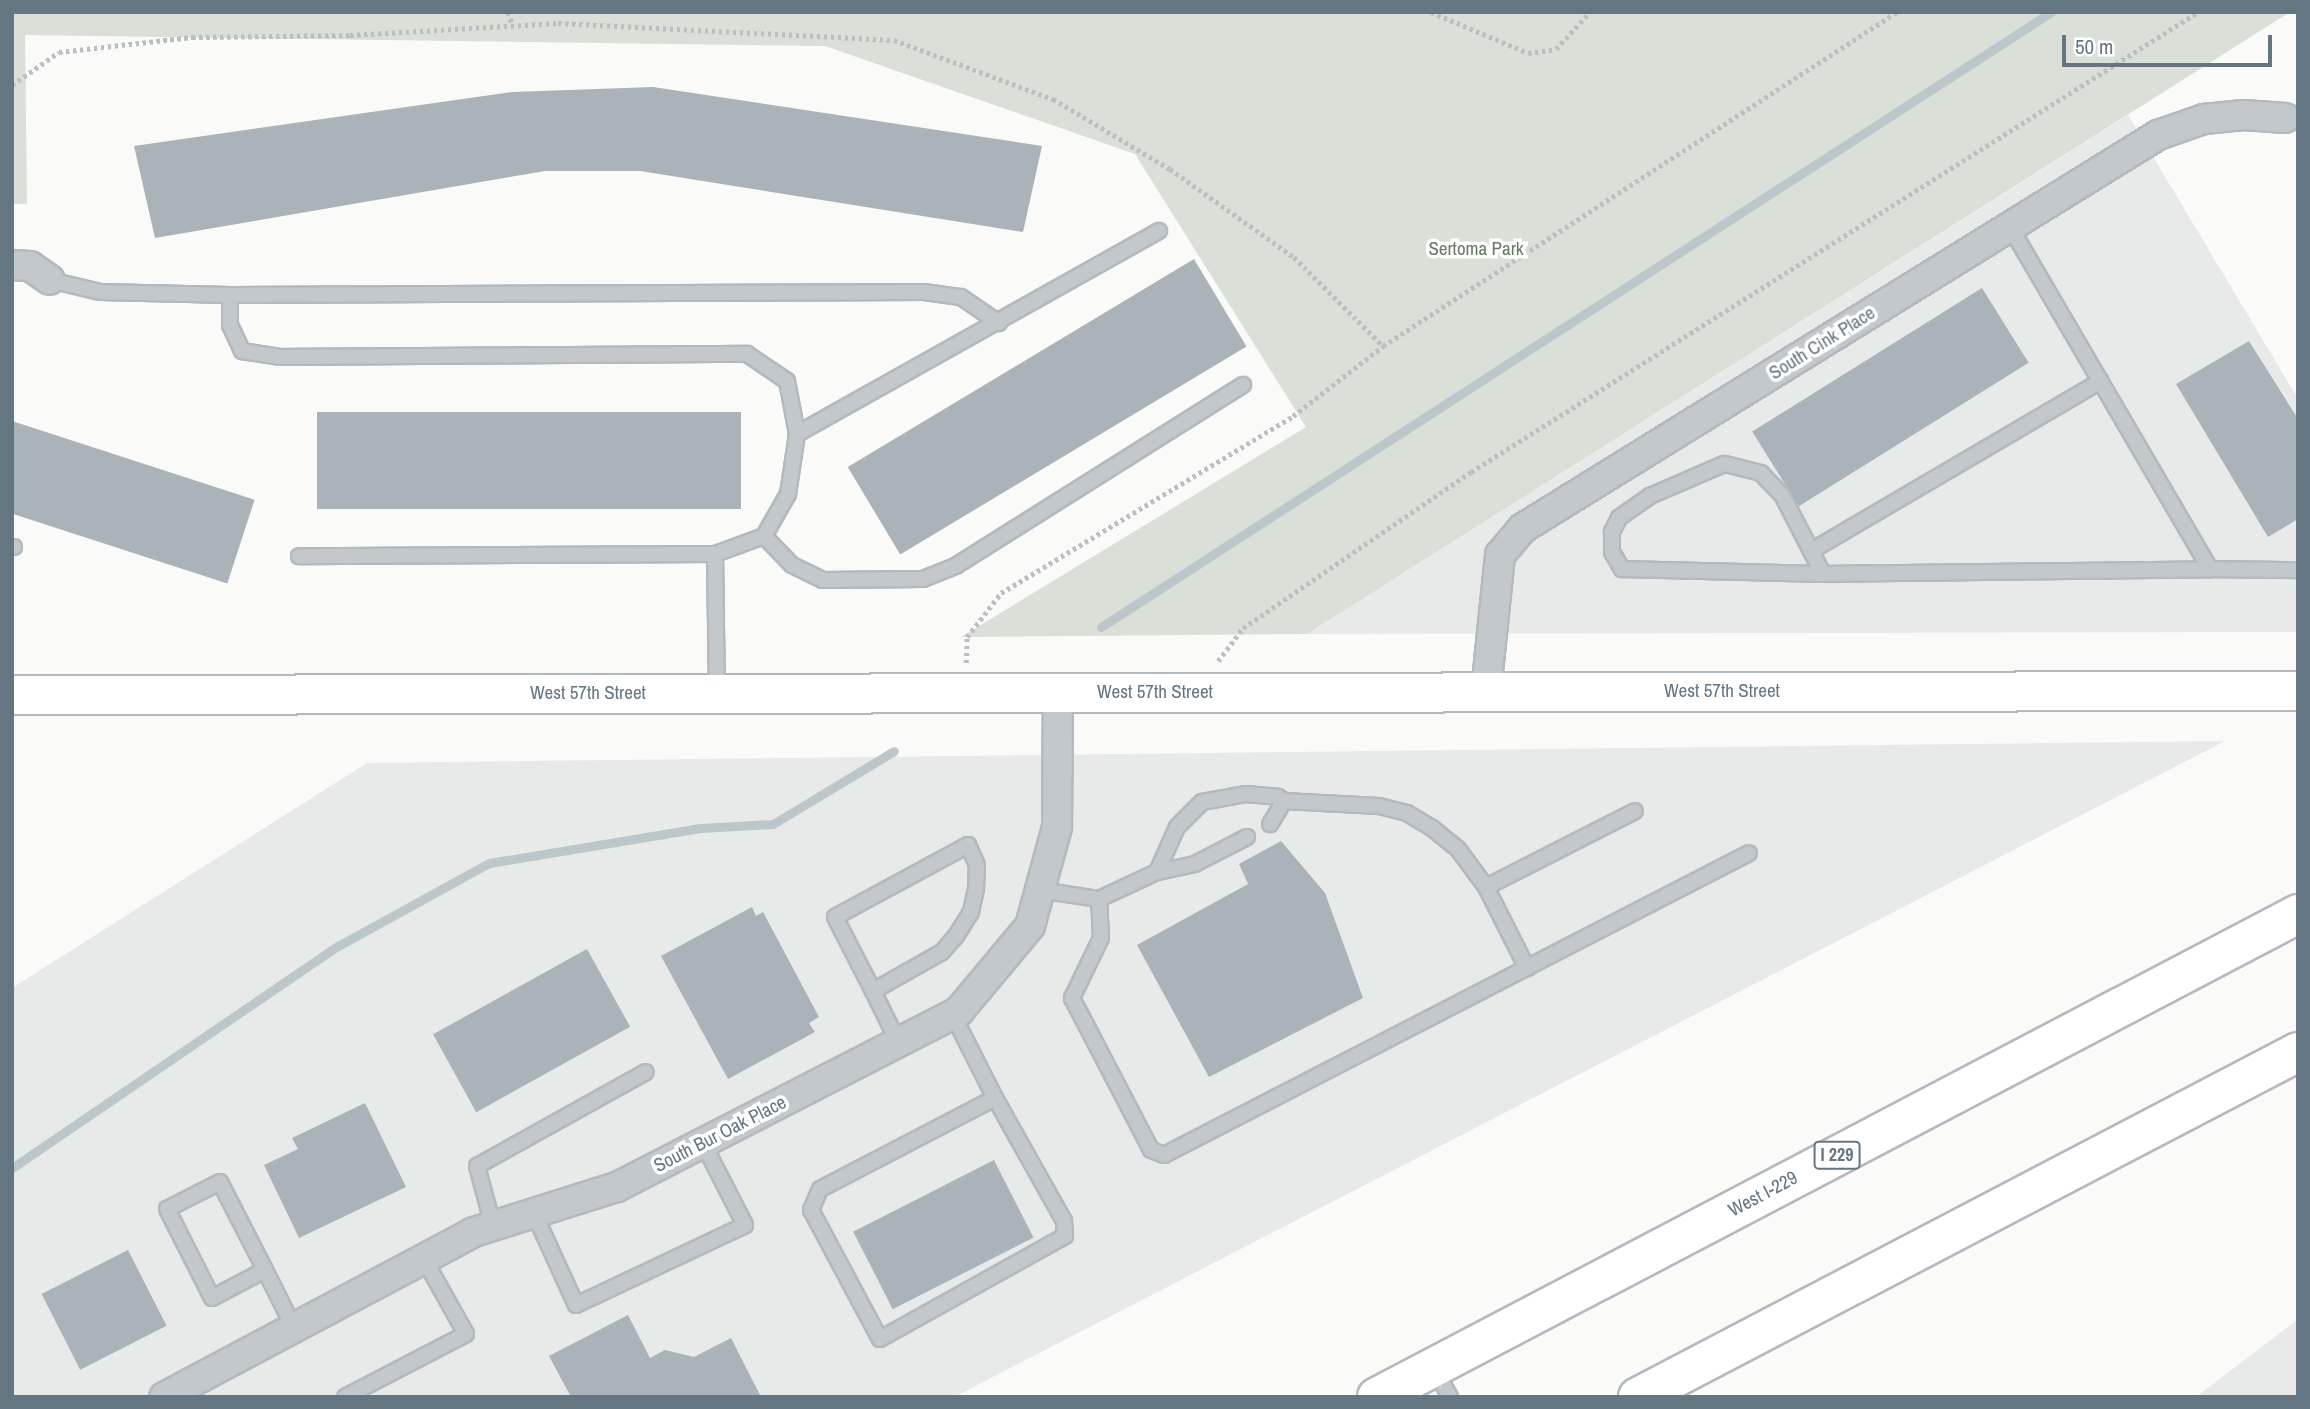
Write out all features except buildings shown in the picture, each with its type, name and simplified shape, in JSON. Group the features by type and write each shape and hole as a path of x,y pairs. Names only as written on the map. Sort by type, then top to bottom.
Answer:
{"main road":[{"name":"West 57th Street","path":"12,695 2298,691"},
{"name":"West I-229","path":"1377,1397 1441,1382 2298,914"},
{"path":"1638,1397 2298,1052"}],"street":[{"name":"South Cink Place","path":"1486,691 1493,587 1507,541 2158,135 2204,119 2244,115 2291,122"},
{"path":"12,265 30,266 50,280"},
{"name":"South Bur Oak Place","path":"164,1397 424,1259 493,1226 617,1187 953,1015 1030,926 1057,827 1058,692"}],"lane":[{"path":"2010,227 2210,569"},
{"path":"797,434 1159,231"},
{"path":"50,280 100,292 230,295 924,292 961,297 999,323"},
{"path":"230,295 230,325 242,351 280,357 747,354 787,381 797,434 788,494 764,536 715,554 299,556"},
{"path":"1811,551 2101,381"},
{"path":"764,536 792,565 823,580 923,579 957,565 1243,385"},
{"path":"1823,574 1782,495 1761,473 1724,464 1650,496 1619,518 1612,532 1612,552 1622,569 1823,574 2298,570"},
{"path":"715,554 717,693"},
{"path":"1157,872 1177,827 1202,802 1246,794 1284,800 1349,802 1407,813 1458,849 1486,887 1527,968"},
{"path":"1269,824 1284,800"},
{"path":"1486,887 1635,811"},
{"path":"1040,890 1099,899 1157,872 1195,864 1247,836"},
{"path":"873,991 942,952 956,936 971,912 976,889 976,865 968,845 835,917 898,1042"},
{"path":"1099,899 1101,938 1072,998 1157,1155 1749,853"},
{"path":"953,1015 1063,1221 1065,1236 880,1339 810,1210 820,1189 995,1098"},
{"path":"493,1226 477,1166 646,1072"},
{"path":"534,1213 576,1305 745,1225 703,1143"},
{"path":"265,1270 212,1298 167,1209 220,1182 265,1270 294,1328"},
{"path":"345,1397 466,1334 424,1259"}],"path":[{"path":"508,12 513,26"},
{"path":"1431,12 1528,53 1556,49 1590,12"},
{"path":"966,692 967,636 1001,593 1293,416 1383,346 1897,12"},
{"path":"1209,691 1226,645 1242,628 1471,472 2198,12"},
{"path":"12,85 59,52 192,37 351,36 558,23 894,40 1053,99 1170,169 1294,257 1383,346"}],"shaded area":[{"path":"2128,115 2298,399 2298,632 1307,634"},
{"path":"2225,741 954,1397 12,1397 12,988 367,763"},
{"path":"2298,1319 2298,1397 2196,1397"}],"green space":[{"name":"Sertoma Park","path":"12,12 2290,12 1307,634 961,637 1306,427 1135,154 825,46 25,35 27,204 12,204"}],"waterway":[{"path":"1101,627 2051,12"},
{"path":"12,1168 338,946 489,863 700,828 773,824 894,751"}]}
